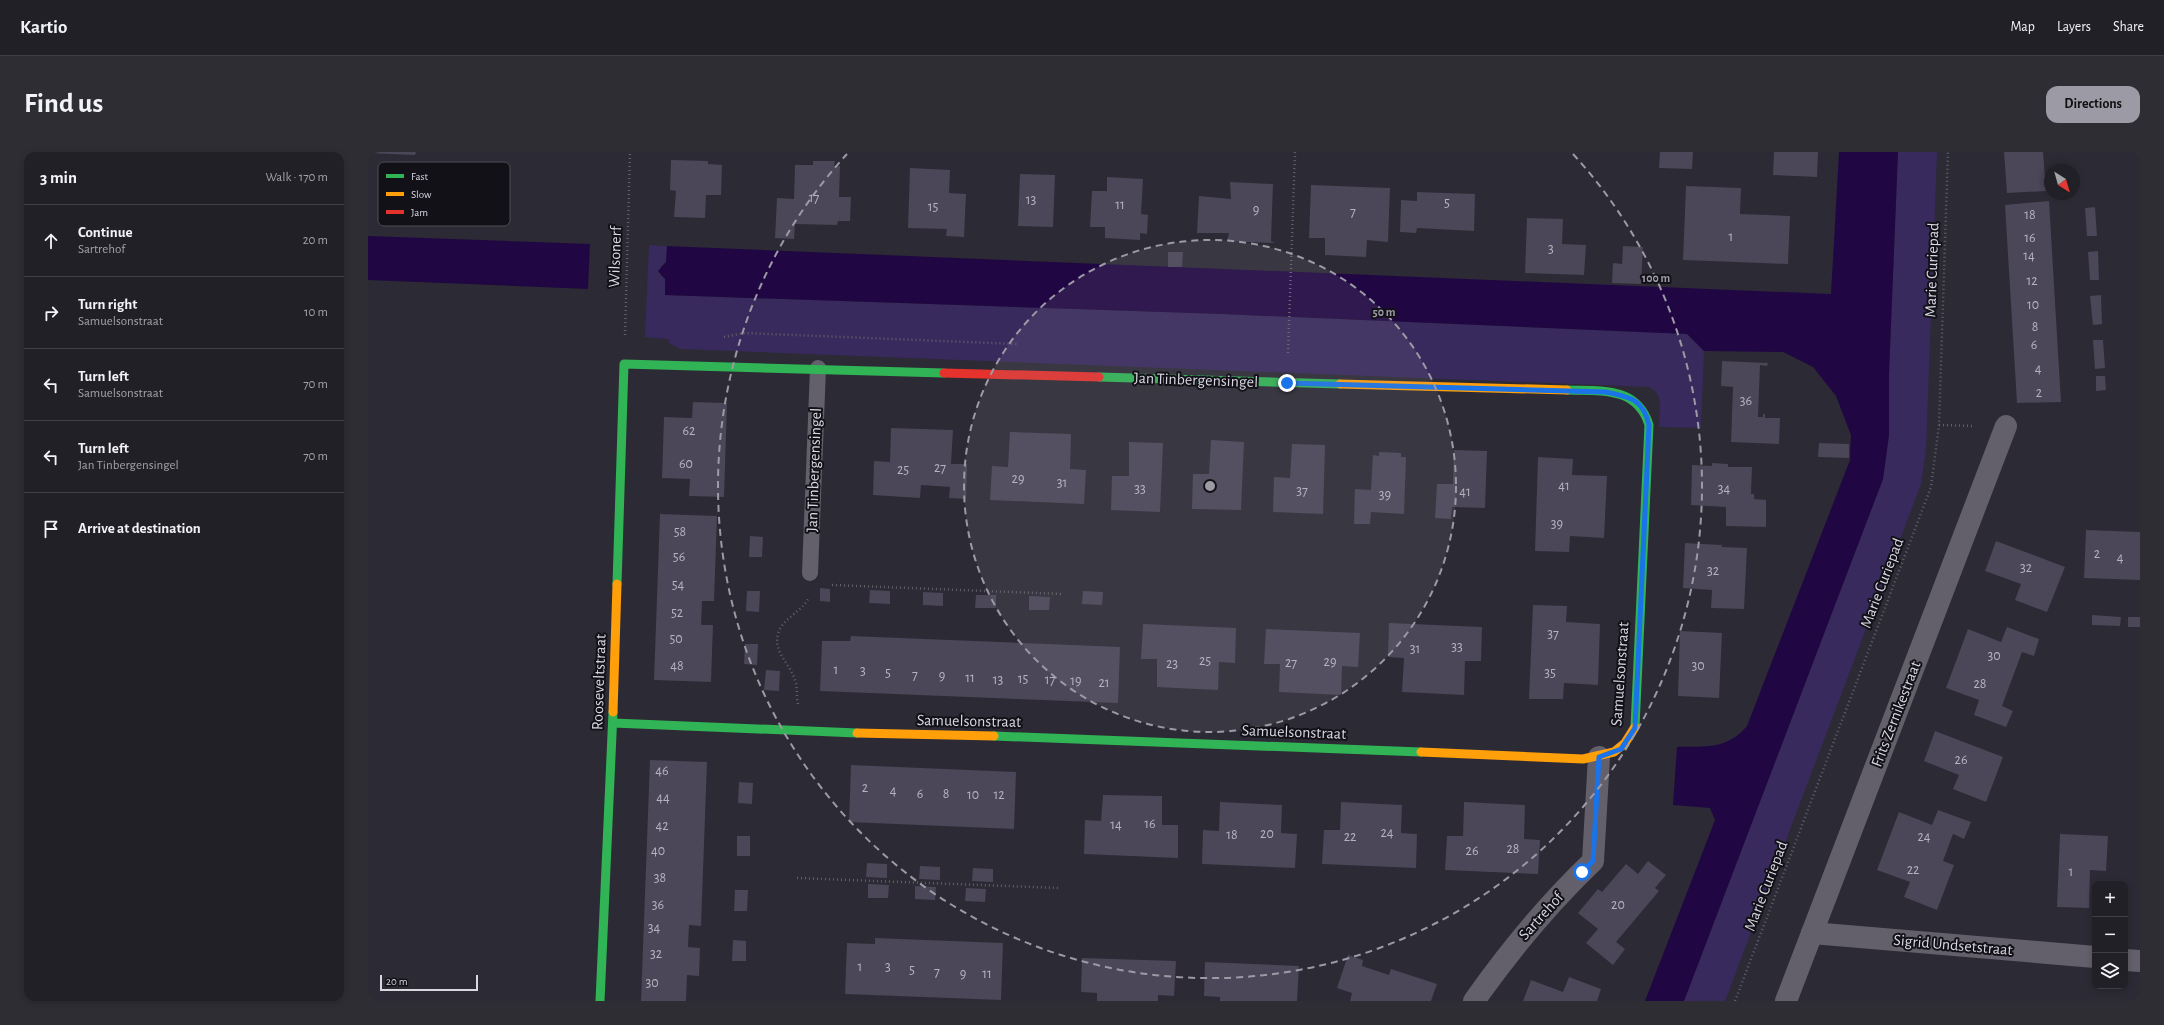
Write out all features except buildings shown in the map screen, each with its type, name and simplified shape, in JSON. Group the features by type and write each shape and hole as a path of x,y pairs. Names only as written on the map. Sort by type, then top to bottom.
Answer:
{"street":[{"name":"Jan Tinbergensingel","path":"624,364 818,368 1606,392 1628,397 1642,405"},
{"name":"Rooseveltstraat","path":"600,1001 613,723 624,364"},
{"name":"Samuelsonstraat","path":"613,723 803,732 1065,737 1583,759 1599,757 1621,749 1635,728 1649,425 1647,414 1642,405"},
{"name":"Frits Zernikestraat","path":"1786,1001 2006,426"},
{"name":"Sartrehof","path":"1474,1001 1517,943 1553,901 1593,861 1599,757"},
{"name":"Sigrid Undsetstraat","path":"1812,933 2092,957"},
{"path":"2128,960 2140,961"}],"lane":[{"name":"Jan Tinbergensingel","path":"812,579 818,368"}],"path":[{"name":"Wilsonerf","path":"624,364 630,152"},
{"path":"1288,348 1295,152"},
{"name":"Marie Curiepad","path":"1735,1001 1931,488 1939,425 1948,152"},
{"path":"1939,425 2006,426"},
{"path":"803,732 795,679 788,664 778,652 777,645 779,631 805,605 812,579 1063,594"},
{"path":"797,878 1059,888"}],"shaded area":[{"path":"1839,152 1898,152 1889,374 1889,435 1883,479 1684,1001 1645,1001 1715,820 1710,808 1673,805 1677,747 1706,746 1723,743 1732,739 1747,726 1850,460 1851,435 1836,396 1813,367 1783,352 1704,351 1687,334 1222,314 665,295 665,279 658,271 666,262 667,246 1831,294"},
{"path":"1898,152 1937,152 1926,450 1921,484 1725,1001 1684,1001 1883,479 1889,435 1889,374"},
{"path":"368,236 590,244 588,289 368,280"},
{"path":"649,245 667,246 666,262 661,266 660,275 665,279 665,295 1222,314 1687,334 1704,351 1701,428 1659,427 1659,399 1654,390 1649,387 681,349 669,343 668,339 645,337"}],"traffic: fast":[{"path":"617,584 624,364 944,373"},
{"path":"1099,377 1340,384"},
{"path":"1567,390 1604,391 1616,393 1626,397 1636,403 1643,412 1649,425 1635,727"},
{"path":"600,1001 613,712"},
{"path":"613,723 857,733"},
{"path":"994,736 1421,752"}],"traffic: slow":[{"path":"1340,384 1567,390"},
{"path":"613,712 617,584"},
{"path":"1421,752 1583,759 1614,752 1625,743 1635,727"},
{"path":"857,733 994,736"}],"traffic: jam":[{"path":"944,373 1099,377"}],"route":[{"path":"1287,383 1606,392 1628,397 1642,405 1647,414 1649,425 1640,586 1635,728 1630,739 1621,749 1599,757 1593,861 1582,872"}]}
